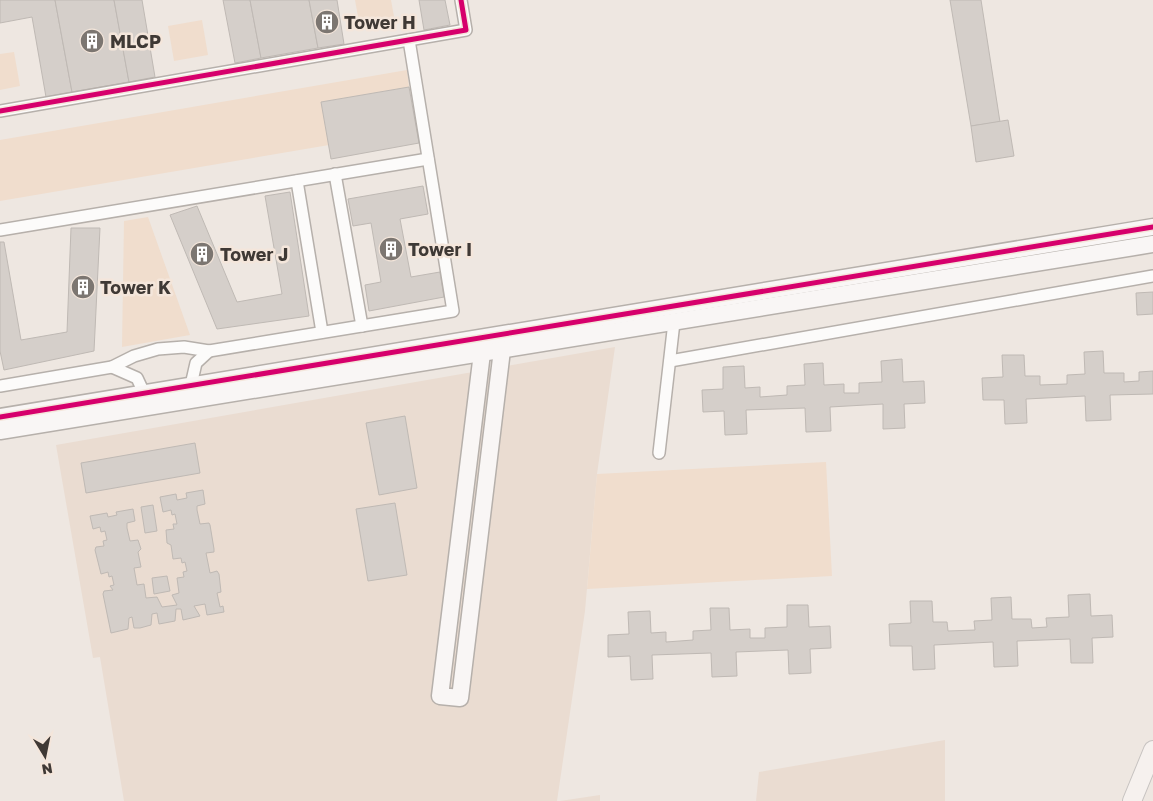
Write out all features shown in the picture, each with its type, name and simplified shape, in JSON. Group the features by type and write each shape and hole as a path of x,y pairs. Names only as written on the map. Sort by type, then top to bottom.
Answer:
{"main road":[{"path":"1132,801 1153,750"}],"street":[{"path":"0,112 466,30 461,0"},
{"path":"0,386 112,367 134,356 158,349 184,347 210,351 453,311 409,40"},
{"path":"0,230 428,159"},
{"path":"335,174 362,326"},
{"path":"297,181 322,332"},
{"path":"0,417 1153,227"},
{"path":"0,431 1153,244"},
{"path":"670,361 1153,276"},
{"path":"658,453 674,322"},
{"path":"482,353 440,696 460,698 502,350"},
{"path":"191,385 196,363 210,351"},
{"path":"112,367 136,378 144,393"}],"shaded area":[{"path":"355,0 391,0 395,22 360,28"},
{"path":"202,20 208,55 174,61 168,26"},
{"path":"14,52 20,86 0,90 0,54"},
{"path":"407,70 409,87 321,102 329,145 0,201 0,140"},
{"path":"148,217 190,335 122,347 124,221"},
{"path":"615,347 597,474 585,611 557,801 124,801 100,657 93,658 56,445"},
{"path":"826,462 832,576 587,589 597,474"},
{"path":"945,740 945,801 756,801 759,772"},
{"path":"600,795 600,801 560,801"}],"building":[{"path":"0,0 55,0 72,92 46,97 32,17 0,23"},
{"name":"MLCP","path":"55,0 114,0 129,82 72,92"},
{"path":"114,0 142,0 155,77 129,82"},
{"path":"223,0 250,0 261,58 235,63"},
{"path":"250,0 309,0 318,48 261,58"},
{"name":"Tower H","path":"309,0 337,0 344,44 318,48"},
{"name":"Tower H","path":"419,0 445,0 450,25 424,30"},
{"path":"950,0 981,0 1000,122 971,126"},
{"path":"409,87 419,143 331,159 321,102"},
{"path":"1008,120 1014,156 976,162 971,126"},
{"name":"Tower I","path":"423,186 428,214 400,219 411,277 440,272 444,297 369,311 365,285 381,282 371,223 353,226 348,199"},
{"name":"Tower J","path":"290,192 309,316 217,329 170,215 197,206 237,302 282,294 265,196"},
{"name":"Tower K","path":"71,228 100,228 94,351 4,370 0,351 0,242 4,242 21,340 67,332"},
{"path":"1153,292 1153,314 1137,315 1136,293"},
{"path":"1103,351 1104,373 1124,373 1124,382 1139,381 1139,372 1153,371 1153,394 1110,395 1111,420 1086,421 1085,396 1026,399 1027,423 1005,424 1004,400 983,400 982,378 1003,377 1002,355 1024,355 1025,376 1040,376 1040,385 1067,384 1067,375 1085,374 1084,352"},
{"path":"902,359 903,382 924,381 925,403 904,404 905,428 883,429 883,404 830,407 831,431 806,432 805,408 746,410 747,434 725,435 724,411 703,412 702,390 723,389 723,367 744,366 745,388 760,387 760,397 787,395 787,386 805,385 804,364 823,363 824,385 844,384 844,393 859,393 859,383 882,382 881,361"},
{"path":"405,416 417,488 379,495 366,423"},
{"path":"195,443 200,473 86,493 81,463"},
{"path":"203,490 205,504 197,506 197,510 200,524 209,523 210,525 214,552 206,553 210,573 217,571 219,574 221,592 217,593 220,607 223,606 224,612 207,615 205,604 194,606 200,616 183,620 181,609 176,609 175,621 159,624 157,613 152,614 151,625 140,628 134,628 132,617 129,618 128,629 111,633 103,594 104,591 113,590 110,586 114,585 112,576 109,577 108,572 101,574 95,550 96,547 104,546 103,541 107,540 105,531 101,532 100,527 93,529 90,516 107,513 108,517 117,515 116,512 133,509 135,521 127,523 127,528 130,541 138,540 141,549 138,552 141,567 134,568 137,585 144,584 146,598 157,597 162,607 177,605 172,595 179,593 177,578 184,577 183,572 187,571 185,562 182,563 181,558 173,559 171,545 167,543 166,530 174,529 173,524 177,524 175,514 172,515 171,510 163,512 160,497 176,494 177,500 187,498 186,493"},
{"path":"395,503 407,575 368,581 356,509"},
{"path":"153,505 157,531 145,533 141,507"},
{"path":"167,576 170,591 154,594 152,578"},
{"path":"1090,594 1091,616 1112,615 1113,637 1092,638 1093,663 1071,663 1070,639 1017,641 1018,666 994,667 993,642 934,645 935,669 913,670 912,646 890,646 889,624 911,623 910,601 932,601 933,622 947,622 948,631 975,630 974,621 992,620 991,598 1011,597 1012,619 1031,619 1032,628 1047,627 1046,618 1069,617 1068,595"},
{"path":"787,605 808,605 809,627 830,626 831,648 810,649 811,673 789,674 788,650 736,652 737,676 712,677 711,653 652,655 653,679 631,680 630,656 608,657 608,635 629,634 628,612 650,611 651,633 666,632 666,642 693,640 693,631 711,630 710,608 729,608 730,630 750,629 750,638 765,638 765,628 787,627"}],"cycle path":[{"path":"0,111 466,30 461,0"},
{"path":"0,417 1153,227"}],"place":[{"name":"Tower H","path":"327,22"},
{"name":"MLCP","path":"92,41"},
{"name":"Tower I","path":"391,249"},
{"name":"Tower J","path":"202,254"},
{"name":"Tower K","path":"83,287"}]}
